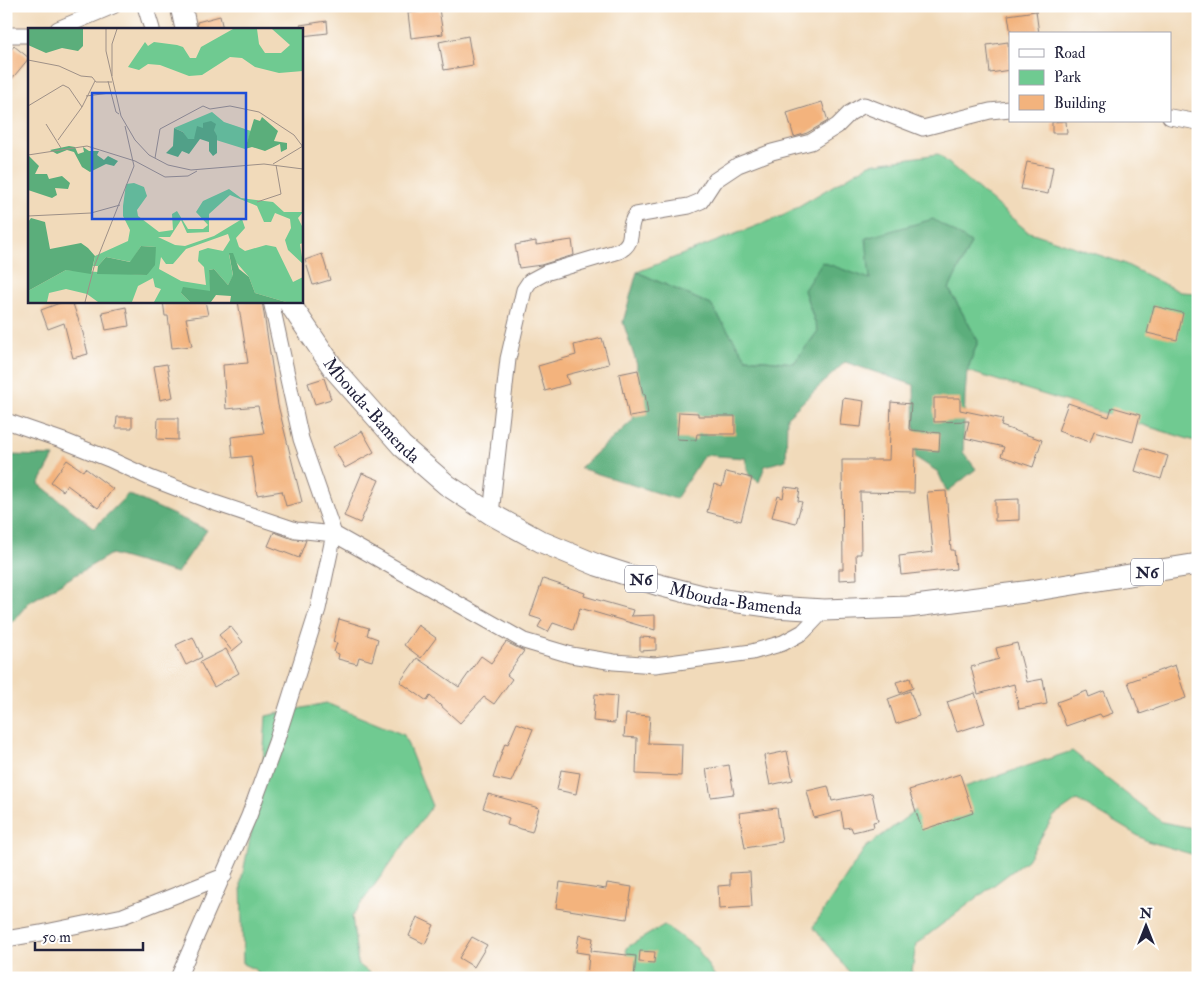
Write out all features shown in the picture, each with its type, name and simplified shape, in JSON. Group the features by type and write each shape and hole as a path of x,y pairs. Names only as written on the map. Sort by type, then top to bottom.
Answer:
{"highway":[{"path":"181,6 186,28"},
{"name":"Mbouda-Bamenda","path":"289,302 334,369 402,446 447,485 491,514 550,545 597,565 659,585 710,598 774,607 824,610 908,607 1024,592 1198,564"}],"street":[{"path":"60,28 112,6"},
{"path":"145,6 152,28"},
{"path":"6,35 28,35"},
{"path":"491,514 508,359 524,290 530,281 545,273 626,248 630,241 632,219 636,215 689,206 700,200 714,181 738,165 772,152 811,142 837,126 850,113 864,105 923,128 990,111 1009,109"},
{"path":"1172,117 1198,122"},
{"path":"178,978 249,816 279,733 318,609 334,534 301,439 271,302"},
{"path":"6,421 64,440 150,478 215,503 296,530 334,534 524,641 571,655 614,662 655,665 752,652 783,643 803,632 824,610"},
{"path":"6,939 123,916 224,876"}],"green space":[{"path":"938,154 1027,231 1123,263 1180,292 1198,293 1198,442 967,371 978,341 949,289 971,243 870,279 804,290 818,331 794,363 746,358 711,305 637,272 782,216 870,164"},
{"path":"933,219 971,243 949,289 978,341 967,371 963,452 976,469 947,492 938,472 915,457 914,385 845,362 787,417 786,460 765,466 759,482 749,475 745,458 704,455 676,499 580,468 633,420 637,365 623,322 637,272 711,305 746,358 794,363 818,331 804,290 822,262 870,279 866,238"},
{"path":"6,455 54,456 39,484 94,528 128,494 207,530 177,573 111,554 28,603 13,622 6,622"},
{"path":"326,703 404,735 432,806 352,916 358,964 376,978 261,978 256,970 243,964 241,882 262,780 266,716"},
{"path":"1072,751 1162,822 1198,829 1198,856 1147,841 1077,800 1054,816 1027,860 916,944 911,978 854,978 813,927 865,848 932,798"},
{"path":"664,925 697,948 716,978 630,978 626,948"}],"building":[{"path":"439,9 443,34 411,38 408,13"},
{"path":"1036,11 1039,32 1011,32 1008,15"},
{"path":"220,16 223,28 198,28 197,22"},
{"path":"327,21 328,33 302,36 300,25"},
{"path":"468,36 473,65 444,70 439,42"},
{"path":"1008,42 1009,70 990,73 987,45"},
{"path":"14,46 28,59 6,86 6,56"},
{"path":"822,102 828,121 807,133 794,137 787,113"},
{"path":"1052,122 1066,122 1067,133 1052,133"},
{"path":"1027,162 1053,167 1048,194 1021,189"},
{"path":"572,240 574,255 541,265 519,268 515,245 536,241 536,245"},
{"path":"322,254 330,280 313,285 305,260"},
{"path":"62,302 72,302 88,354 73,358 64,323 48,329 41,310"},
{"path":"163,302 205,302 208,315 186,318 192,346 172,348 168,316 165,316"},
{"path":"238,302 262,302 278,405 302,502 286,506 282,491 257,495 251,456 233,458 231,437 264,433 258,406 226,409 223,365 248,363"},
{"path":"1154,306 1183,313 1177,340 1147,333"},
{"path":"126,307 129,326 106,330 102,312"},
{"path":"602,338 609,364 566,375 569,384 545,391 538,366 576,355 574,345"},
{"path":"167,364 173,397 160,400 154,366"},
{"path":"638,370 643,394 645,394 648,414 629,417 619,374"},
{"path":"324,378 331,399 315,404 308,383"},
{"path":"843,398 864,401 861,427 840,425"},
{"path":"934,398 960,398 960,410 1003,419 1001,426 1042,440 1033,467 1001,456 1004,447 965,438 969,421 934,422"},
{"path":"891,402 911,404 909,429 940,433 939,451 915,449 914,493 860,492 861,554 856,554 857,579 839,580 839,569 843,569 842,460 889,460"},
{"path":"1068,403 1109,417 1112,407 1140,415 1133,442 1094,431 1090,442 1058,431"},
{"path":"679,412 698,413 698,416 735,416 735,434 697,434 696,440 677,439"},
{"path":"117,417 132,417 132,428 116,428"},
{"path":"158,418 178,418 178,440 157,439"},
{"path":"362,431 374,452 345,468 333,447"},
{"path":"1142,448 1168,456 1161,479 1135,471"},
{"path":"67,460 83,471 85,468 113,489 98,508 67,485 63,491 51,482"},
{"path":"726,472 752,478 741,521 707,512 714,484 722,487"},
{"path":"362,473 379,480 360,523 344,516"},
{"path":"785,487 800,489 798,501 802,502 796,523 772,517 778,496 783,498"},
{"path":"946,491 951,550 954,550 956,569 901,575 899,556 933,552 927,492"},
{"path":"1019,499 1019,520 995,521 995,500"},
{"path":"274,532 293,539 306,540 299,558 268,546"},
{"path":"543,579 585,593 584,596 633,610 631,616 655,615 655,630 580,608 573,630 553,623 548,632 538,627 542,620 530,616"},
{"path":"339,619 369,628 367,635 378,639 372,661 359,657 357,664 338,659 339,654 334,652 337,643 333,642"},
{"path":"418,625 436,638 421,658 404,645"},
{"path":"230,626 243,642 232,651 219,635"},
{"path":"193,637 202,657 186,665 176,645"},
{"path":"640,637 656,638 656,650 640,651"},
{"path":"506,642 524,651 507,675 512,679 494,704 484,697 460,723 430,696 427,701 400,682 417,658 459,687 481,656 491,663"},
{"path":"1017,643 1027,682 1043,679 1047,704 1019,709 1014,684 978,694 971,667 999,659 996,648"},
{"path":"226,649 239,673 214,687 200,662"},
{"path":"1175,665 1186,698 1140,714 1128,682"},
{"path":"910,678 913,688 900,693 896,682"},
{"path":"910,691 919,716 896,724 888,699"},
{"path":"1087,691 1089,697 1104,691 1113,713 1102,717 1100,714 1066,726 1057,702"},
{"path":"975,693 985,723 957,732 947,702"},
{"path":"595,694 617,696 615,723 593,721"},
{"path":"626,714 650,716 648,743 682,744 681,776 636,774 637,738 624,737"},
{"path":"517,723 533,729 515,773 511,782 493,778 505,743 508,744"},
{"path":"787,751 793,780 770,785 764,756"},
{"path":"729,765 734,794 711,797 706,769"},
{"path":"561,770 580,773 576,794 557,790"},
{"path":"960,774 973,813 922,830 909,790"},
{"path":"828,786 832,801 872,793 878,821 873,822 874,827 853,832 851,827 844,828 841,811 814,818 807,791"},
{"path":"488,794 539,808 532,832 507,825 509,818 483,808"},
{"path":"777,808 782,842 745,848 739,813"},
{"path":"750,872 752,907 719,909 718,886 730,885 730,873"},
{"path":"560,882 606,889 607,883 632,887 627,919 556,908"},
{"path":"417,917 434,925 425,944 409,936"},
{"path":"579,935 593,938 591,951 636,956 634,978 587,978 589,954 576,952"},
{"path":"472,937 487,945 474,967 459,958"},
{"path":"640,951 655,952 654,963 639,962"}]}
